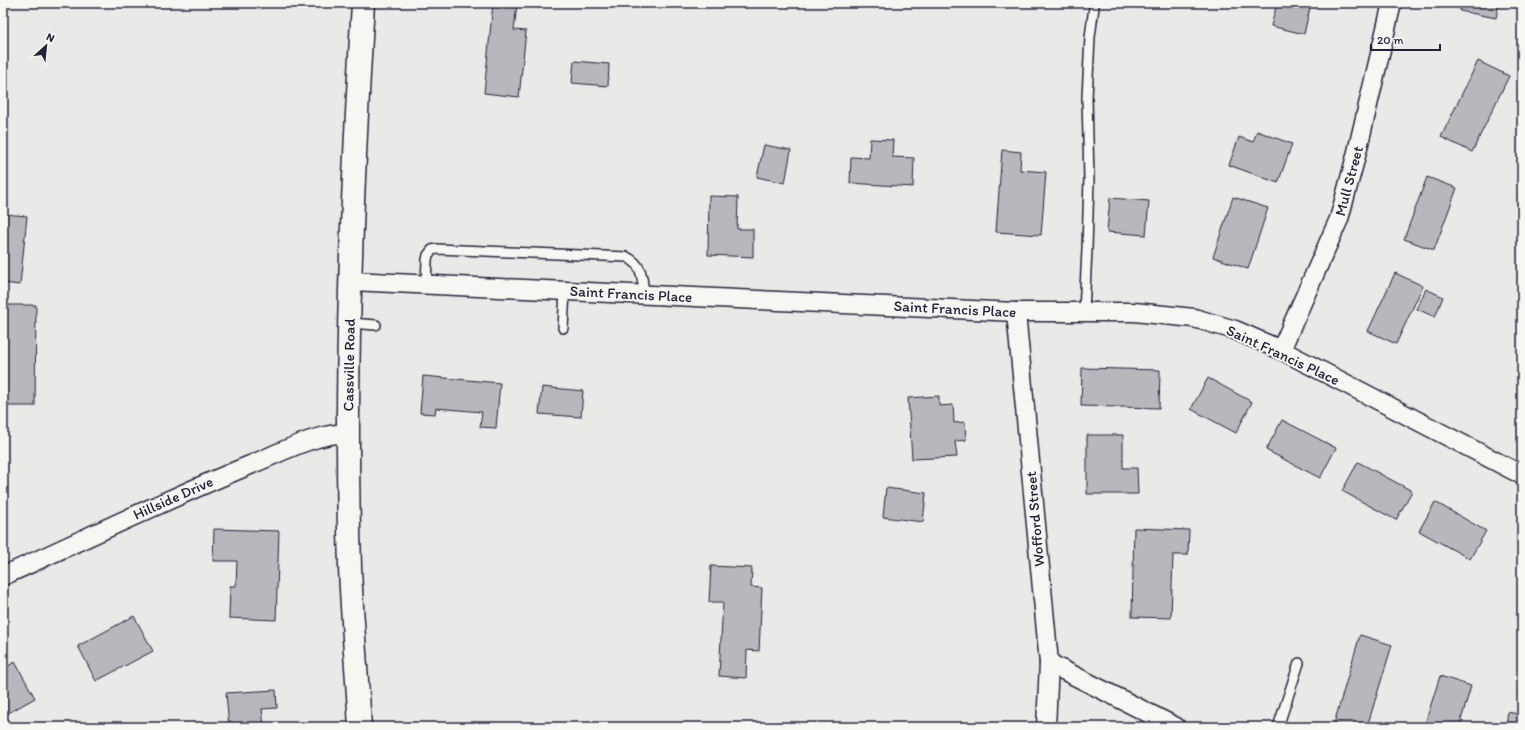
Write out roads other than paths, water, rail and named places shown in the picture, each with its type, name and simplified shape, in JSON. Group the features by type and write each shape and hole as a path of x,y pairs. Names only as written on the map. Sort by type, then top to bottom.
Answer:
{"main road":[{"name":"Cassville Road","path":"360,727 350,569 348,433 355,138 363,3"}],"street":[{"name":"Mull Street","path":"1280,350 1339,219 1356,156 1392,3"},
{"name":"Saint Francis Place","path":"351,282 644,294 1016,312 1134,312 1194,318 1235,330 1280,350 1522,475"},
{"name":"Wofford Street","path":"1016,312 1048,663 1046,727"},
{"name":"Hillside Drive","path":"3,576 212,480 314,439 335,433 348,433"},
{"path":"1048,663 1176,727"}],"lane":[{"path":"1084,312 1088,195 1087,98 1090,37 1094,7"},
{"path":"426,285 428,255 432,250 453,249 627,257 635,261 641,271 644,294"},
{"path":"563,328 565,291"},
{"path":"350,323 376,325"},
{"path":"1278,727 1299,663"}]}
